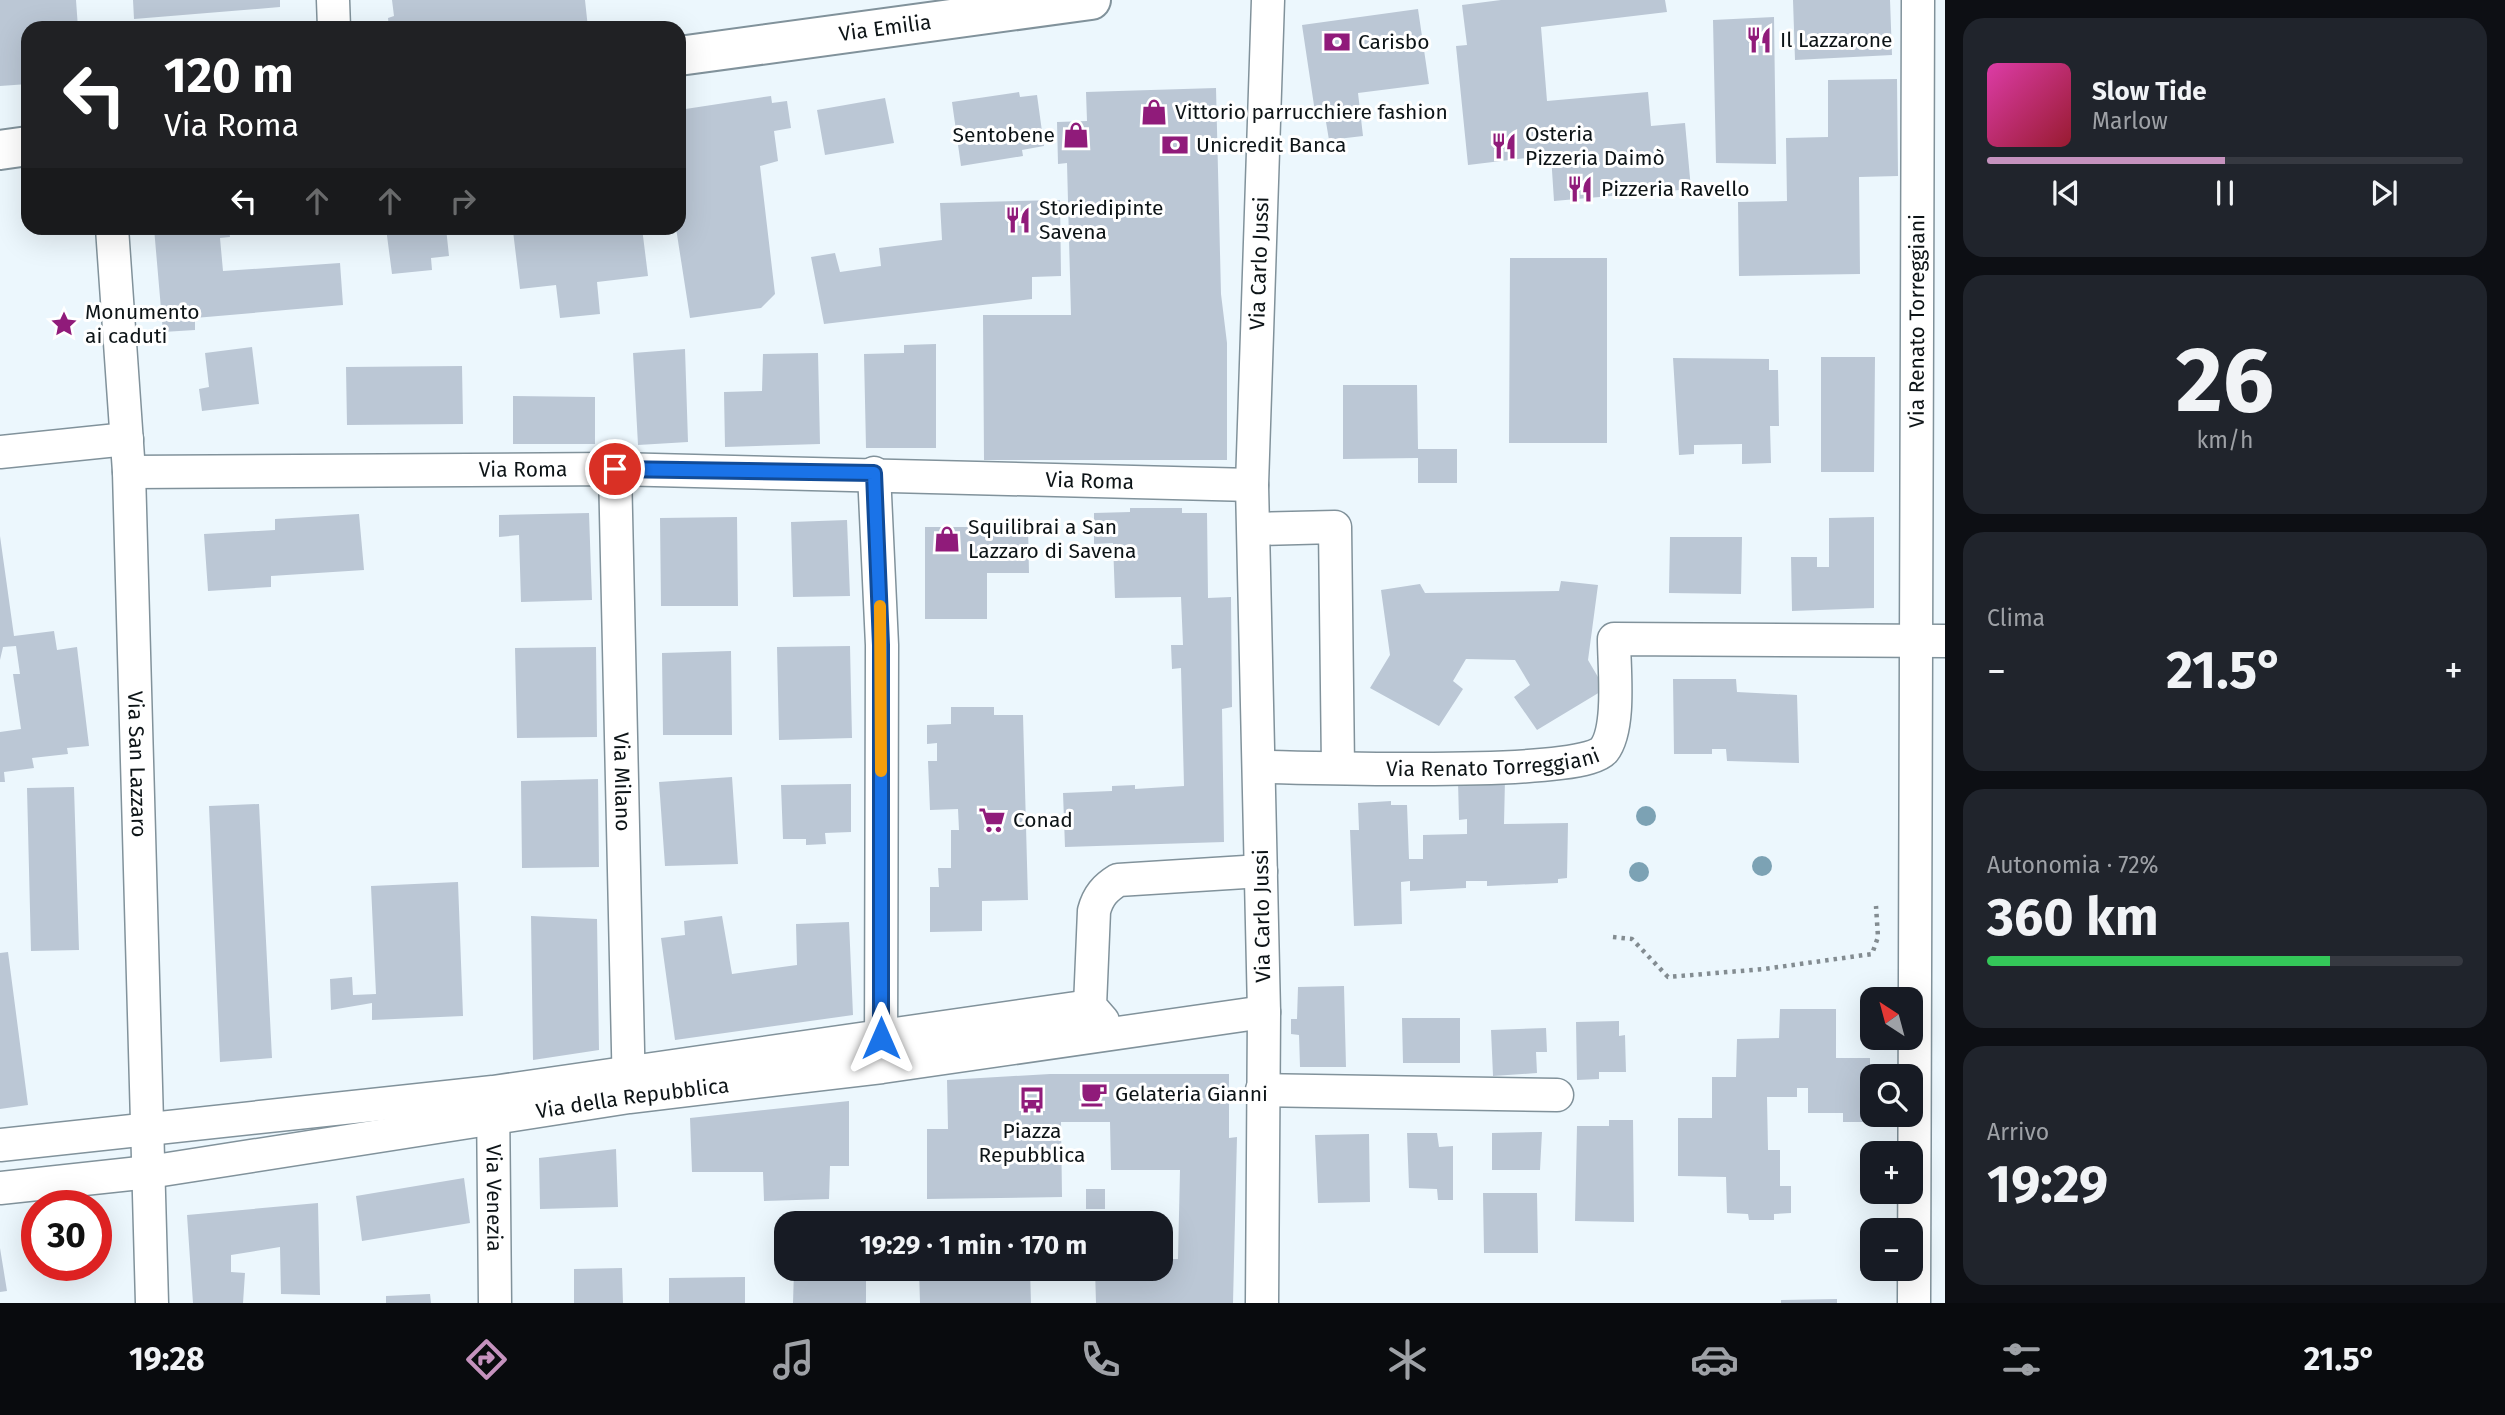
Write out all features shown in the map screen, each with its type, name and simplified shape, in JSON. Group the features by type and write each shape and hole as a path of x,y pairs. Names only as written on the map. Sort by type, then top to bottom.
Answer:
{"main road":[{"name":"Via Emilia","path":"686,55 1091,0"},
{"path":"0,150 21,147"}],"street":[{"path":"333,0 334,21"},
{"name":"Via Carlo Jussi","path":"1262,1303 1264,1012 1252,485 1268,0"},
{"name":"Via Renato Torreggiani","path":"1914,1303 1931,641 1918,0"},
{"name":"Via San Lazzaro","path":"112,235 129,472 152,1303"},
{"path":"0,452 127,439"},
{"name":"Via Roma","path":"129,472 615,469 874,473 1252,485"},
{"name":"Via Milano","path":"615,469 628,1085"},
{"path":"874,473 881,645 881,1052"},
{"path":"1255,529 1335,527 1338,767"},
{"name":"Via Renato Torreggiani","path":"1259,767 1480,768 1568,764 1594,757 1604,750 1612,730 1614,639 1931,641"},
{"path":"1120,1031 1098,1018 1090,1006 1094,911 1097,899 1106,887 1118,880 1261,871"},
{"name":"Via della Repubblica","path":"881,1052 1090,1006"},
{"name":"Via della Repubblica","path":"0,1188 149,1172 493,1105 628,1085 881,1052 1120,1031 1264,1012"},
{"path":"1262,1090 1557,1095"},
{"name":"Via della Repubblica","path":"0,1145 149,1128 493,1105"},
{"name":"Via Venezia","path":"493,1105 495,1303"}],"path":[{"path":"1613,937 1632,939 1668,977 1764,969 1872,954 1878,937 1875,906"}],"building":[{"path":"0,0 76,0 78,21 21,21 21,84 0,86"},
{"path":"133,0 280,0 280,7 134,19"},
{"path":"392,0 585,0 587,21 388,21 388,18 394,16"},
{"path":"1501,0 1665,0 1667,12 1541,27 1547,101 1648,92 1651,126 1685,123 1691,189 1554,201 1551,155 1468,165 1456,46 1467,45 1462,5"},
{"path":"1793,0 1890,0 1892,55 1795,60"},
{"path":"1418,9 1429,84 1358,93 1363,136 1329,140 1324,110 1315,112 1302,25"},
{"path":"1774,17 1776,164 1716,163 1713,20"},
{"path":"1897,79 1898,176 1859,177 1860,274 1739,276 1738,202 1787,201 1786,138 1828,137 1828,80"},
{"path":"1216,88 1221,294 1227,343 1227,460 984,460 983,315 1071,315 1067,163 1058,164 1057,122 1087,121 1086,92"},
{"path":"1019,92 1020,97 1037,95 1044,146 1022,150 1023,156 961,166 952,102"},
{"path":"771,96 772,103 787,101 791,128 774,131 778,161 760,166 775,294 761,308 690,318 677,235 686,235 686,109"},
{"path":"885,98 894,143 825,155 817,110"},
{"path":"1060,200 1061,276 1032,277 1032,299 824,324 811,257 835,253 840,272 881,266 879,248 942,240 940,203"},
{"path":"155,235 230,235 220,238 223,271 340,263 343,305 195,318 195,330 163,332"},
{"path":"387,235 447,235 449,256 431,258 432,270 392,274"},
{"path":"513,235 643,235 648,276 597,282 600,314 560,318 556,285 520,289"},
{"path":"1510,258 1607,258 1607,443 1509,443"},
{"path":"936,344 936,448 866,448 864,354 904,353 904,345"},
{"path":"252,347 259,404 202,411 199,389 209,387 205,353"},
{"path":"685,349 688,442 638,445 633,353"},
{"path":"818,353 820,444 725,447 724,392 762,391 763,354"},
{"path":"1821,357 1875,357 1874,472 1821,472"},
{"path":"1673,358 1769,359 1769,370 1778,370 1779,426 1770,426 1771,463 1742,464 1742,444 1694,445 1694,454 1679,455"},
{"path":"462,366 463,424 347,425 346,367"},
{"path":"1343,385 1417,385 1418,449 1457,449 1457,483 1418,483 1418,458 1343,459"},
{"path":"513,396 595,397 595,444 513,444"},
{"path":"1130,508 1182,508 1182,513 1207,513 1208,598 1231,597 1232,707 1222,709 1224,842 1065,847 1063,793 1112,791 1112,786 1135,785 1135,789 1184,786 1181,668 1172,669 1171,645 1183,645 1181,597 1115,598 1113,543 1094,544 1094,513 1130,512"},
{"path":"589,513 592,600 521,602 519,535 499,537 499,515"},
{"path":"359,514 364,570 271,576 271,587 208,591 204,534 275,530 275,519"},
{"path":"737,517 738,606 661,606 660,518"},
{"path":"1874,517 1874,608 1792,611 1791,557 1817,557 1817,567 1829,567 1829,518"},
{"path":"847,520 850,596 793,597 791,522"},
{"path":"925,527 1028,527 1029,573 987,573 987,619 925,619"},
{"path":"0,536 14,636 54,631 57,650 77,647 89,746 67,748 68,754 32,758 34,768 4,772 5,782 0,782 0,732 21,729 13,674 20,674 16,646 3,647 0,660"},
{"path":"1670,537 1742,537 1741,594 1669,593"},
{"path":"1561,581 1598,585 1588,660 1605,689 1537,730 1514,697 1530,685 1515,660 1466,659 1453,681 1463,689 1439,726 1370,688 1390,655 1381,590 1420,584 1425,593 1559,591"},
{"path":"850,646 852,738 779,740 777,647"},
{"path":"596,647 597,737 517,738 515,648"},
{"path":"731,651 732,735 663,735 662,653"},
{"path":"1673,679 1736,679 1737,692 1797,695 1799,763 1727,761 1726,749 1712,749 1712,754 1674,754"},
{"name":"Conad","path":"951,707 994,707 994,715 1023,715 1028,900 982,901 982,931 930,932 930,887 939,887 938,868 951,868 951,830 959,830 958,809 930,810 928,761 937,761 937,743 927,744 927,725 951,724"},
{"path":"732,777 738,864 665,866 659,782"},
{"path":"598,779 599,867 522,868 521,781"},
{"path":"1505,779 1504,824 1568,823 1567,878 1558,879 1558,883 1487,886 1487,881 1466,881 1466,888 1410,891 1410,881 1401,882 1402,924 1354,926 1350,830 1359,830 1358,803 1391,801 1391,805 1407,805 1409,859 1423,859 1423,835 1467,834 1467,819 1459,820 1458,781"},
{"path":"851,784 851,832 825,833 826,844 806,845 806,839 783,839 781,785"},
{"path":"74,787 79,950 31,951 27,788"},
{"path":"259,804 272,1058 220,1062 209,806"},
{"path":"458,882 463,1016 372,1020 372,1003 331,1010 330,979 352,977 353,995 376,994 371,886"},
{"path":"531,916 597,919 599,1050 533,1060"},
{"path":"722,916 732,974 797,965 796,924 849,922 853,1015 675,1040 661,938 685,935 684,921"},
{"path":"8,952 28,1105 0,1109 0,953"},
{"path":"1344,986 1346,1067 1300,1067 1299,1035 1291,1034 1291,1019 1297,1019 1298,987"},
{"path":"1780,1009 1836,1009 1836,1058 1870,1058 1870,1064 1860,1064 1860,1122 1843,1122 1843,1113 1808,1113 1808,1088 1797,1088 1797,1097 1767,1097 1768,1150 1780,1150 1780,1186 1791,1186 1791,1213 1774,1214 1774,1220 1749,1220 1748,1214 1727,1213 1726,1177 1678,1176 1678,1118 1712,1118 1712,1077 1736,1077 1737,1039 1779,1038"},
{"path":"1402,1018 1460,1018 1460,1063 1403,1063"},
{"path":"1619,1021 1619,1036 1625,1035 1626,1072 1599,1072 1599,1079 1577,1080 1576,1022"},
{"path":"1546,1028 1547,1052 1536,1052 1537,1073 1493,1076 1491,1030"},
{"path":"1050,1074 1229,1074 1229,1138 1237,1137 1233,1303 1096,1303 1095,1281 1173,1281 1173,1259 1178,1259 1180,1170 1111,1170 1110,1122 1061,1122 1062,1197 927,1199 927,1129 948,1129 947,1080"},
{"path":"849,1101 849,1166 830,1166 829,1199 764,1201 763,1172 692,1172 690,1118"},
{"path":"1609,1120 1633,1120 1634,1222 1575,1221 1577,1126 1609,1126"},
{"path":"1542,1132 1540,1170 1492,1170 1492,1133"},
{"path":"1407,1133 1437,1133 1439,1147 1453,1146 1453,1200 1438,1200 1437,1189 1409,1188"},
{"path":"1369,1134 1370,1202 1318,1203 1315,1135"},
{"path":"616,1149 618,1207 540,1209 539,1158"},
{"path":"464,1178 470,1223 362,1241 356,1196"},
{"path":"1086,1189 1105,1189 1105,1209 1086,1209"},
{"path":"1483,1193 1537,1193 1538,1253 1484,1253"},
{"path":"318,1203 320,1295 281,1294 280,1247 231,1255 231,1272 245,1273 243,1303 193,1303 187,1215"},
{"path":"0,1248 7,1291 0,1292"},
{"path":"622,1268 623,1303 574,1303 574,1269"},
{"path":"745,1277 745,1303 669,1303 669,1278"},
{"path":"794,1281 866,1281 866,1303 793,1303"},
{"path":"919,1281 1030,1281 1031,1303 920,1303"},
{"path":"430,1294 431,1303 386,1303 386,1296"},
{"path":"1837,1299 1837,1303 1781,1303 1781,1300"}],"slow traffic":[{"path":"880,606 881,771"}],"place":[{"name":"Il Lazzarone","path":"1759,40"},
{"name":"Carisbo","path":"1337,42"},
{"name":"Vittorio parrucchiere fashion","path":"1154,112"},
{"name":"Sentobene","path":"1076,135"},
{"name":"Unicredit Banca","path":"1175,145"},
{"name":"Osteria Pizzeria Daimò","path":"1504,146"},
{"name":"Pizzeria Ravello","path":"1580,189"},
{"name":"Storiedipinte Savena","path":"1018,220"},
{"name":"Monumento ai caduti","path":"64,324"},
{"name":"Squilibrai a San Lazzaro di Savena","path":"947,539"},
{"name":"Conad","path":"992,820"},
{"name":"Gelateria Gianni","path":"1094,1094"},
{"name":"Piazza Repubblica","path":"1032,1100"}],"route":[{"path":"615,469 874,473 881,645 881,1038"}]}
